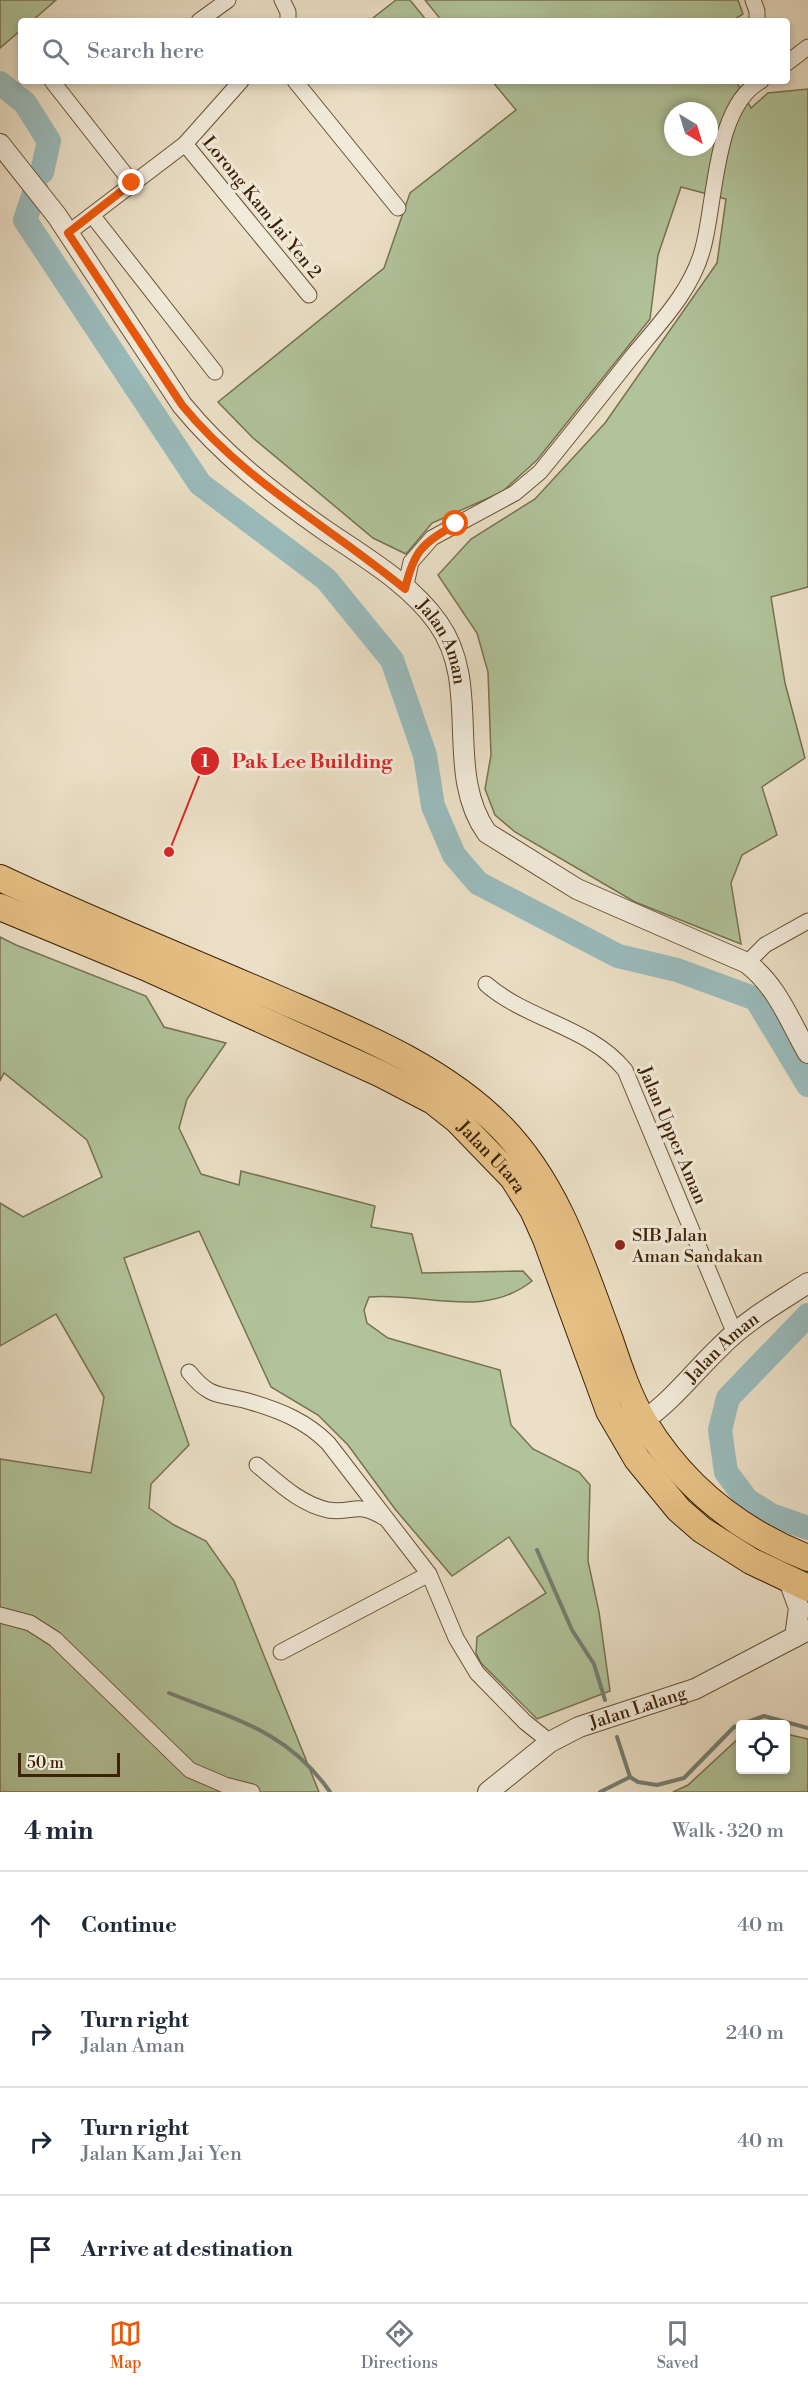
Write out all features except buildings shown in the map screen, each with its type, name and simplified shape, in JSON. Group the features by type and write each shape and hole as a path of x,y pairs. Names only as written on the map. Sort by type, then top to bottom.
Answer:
{"highway":[{"name":"Jalan Utara","path":"0,878 325,1019 446,1081 478,1106 522,1150 558,1204 618,1364 643,1421 673,1462 710,1502 776,1546 808,1558"},
{"name":"Jalan Utara","path":"0,907 144,967 381,1074 433,1101 457,1120 502,1165 533,1210 546,1239 609,1411 626,1443 679,1510 702,1530 756,1563 798,1583"},
{"path":"643,1421 635,1429 634,1437 641,1449 689,1503 756,1563"}],"street":[{"path":"203,18 228,0"},
{"path":"282,0 288,12 288,18"},
{"path":"753,0 757,18"},
{"path":"790,61 808,47"},
{"path":"54,84 132,183"},
{"path":"68,233 185,144 238,84"},
{"path":"297,84 398,208"},
{"path":"405,589 411,562 432,538 515,493 540,472 682,293 703,248 723,143 734,108 755,84"},
{"name":"Jalan Aman","path":"0,144 20,167 68,233 182,405 201,428 270,490 405,589 439,623 452,648 463,696 469,793 479,822 487,833 577,889 747,963 762,975 782,1002 808,1053"},
{"name":"Lorong Kam Jai Yen 2","path":"185,144 309,295"},
{"path":"92,215 215,372"},
{"path":"747,963 765,945 808,921"},
{"name":"Jalan Upper Aman","path":"486,984 514,1004 612,1056 625,1070 735,1334"},
{"name":"Jalan Aman","path":"643,1421 667,1404 753,1318 808,1283"},
{"path":"189,1372 201,1388 292,1416 312,1427 368,1492 429,1574 456,1638 477,1673 549,1743"},
{"path":"257,1465 307,1503 335,1510 360,1507 386,1518"},
{"path":"281,1652 429,1574"},
{"path":"798,1583 802,1633"},
{"path":"0,1615 30,1623 55,1640 190,1770 225,1785 252,1792"},
{"name":"Jalan Lalang","path":"488,1792 549,1743 604,1717 706,1684 802,1633"}],"green space":[{"path":"0,0 56,0 35,18 18,18 18,33 0,48"},
{"path":"396,0 410,0 425,18 373,18"},
{"path":"425,0 738,0 743,14 737,18 440,18"},
{"path":"494,84 738,84 751,108 768,93 808,89 808,587 771,597 785,683 805,758 762,787 777,835 742,855 731,883 741,944 635,902 515,832 495,815 485,789 491,755 488,672 477,633 438,575 471,539 535,499 605,423 717,263 726,199 681,187 658,255 650,319 537,460 502,492 432,523 406,554 373,538 253,438 218,402 384,268 410,193 516,110"},
{"path":"0,937 146,996 164,1027 226,1043 187,1099 179,1128 201,1174 239,1185 241,1171 375,1206 371,1227 412,1234 422,1273 523,1271 532,1281 513,1293 474,1302 390,1296 369,1297 364,1310 367,1323 388,1338 500,1370 511,1425 533,1449 579,1472 590,1485 588,1561 599,1612 610,1691 537,1719 481,1663 476,1653 477,1637 546,1593 509,1537 452,1576 395,1509 348,1445 318,1415 271,1387 199,1231 124,1258 189,1445 151,1484 149,1508 174,1525 206,1541 234,1581 319,1792 0,1792 0,1459 91,1473 104,1397 56,1314 0,1346 0,1203 23,1217 102,1177 87,1140 4,1073 0,1081"},
{"path":"790,1735 808,1739 808,1792 673,1792 688,1785 736,1741 736,1774 790,1774"}],"waterway":[{"path":"0,83 25,103 49,141 42,172"},
{"path":"36,188 25,220 200,484 326,579 392,660 425,755 433,806 454,855 478,883 618,956 677,970 756,999 808,1085"},
{"path":"808,1315 728,1398 720,1430 726,1472 747,1500 771,1515 808,1528"},
{"path":"537,1550 572,1630 594,1664 605,1700"},
{"path":"169,1693 258,1729 278,1741 314,1771 330,1792"},
{"path":"617,1737 630,1777 638,1782 657,1785 684,1778 734,1727 764,1716 808,1728"},
{"path":"600,1792 630,1777"}],"place":[{"name":"Pak Lee Building","path":"169,852"},
{"name":"SIB Jalan Aman Sandakan","path":"620,1245"}],"route":[{"path":"132,183 68,233 182,405 201,428 270,490 405,589 411,562 424,545 456,524"}]}
